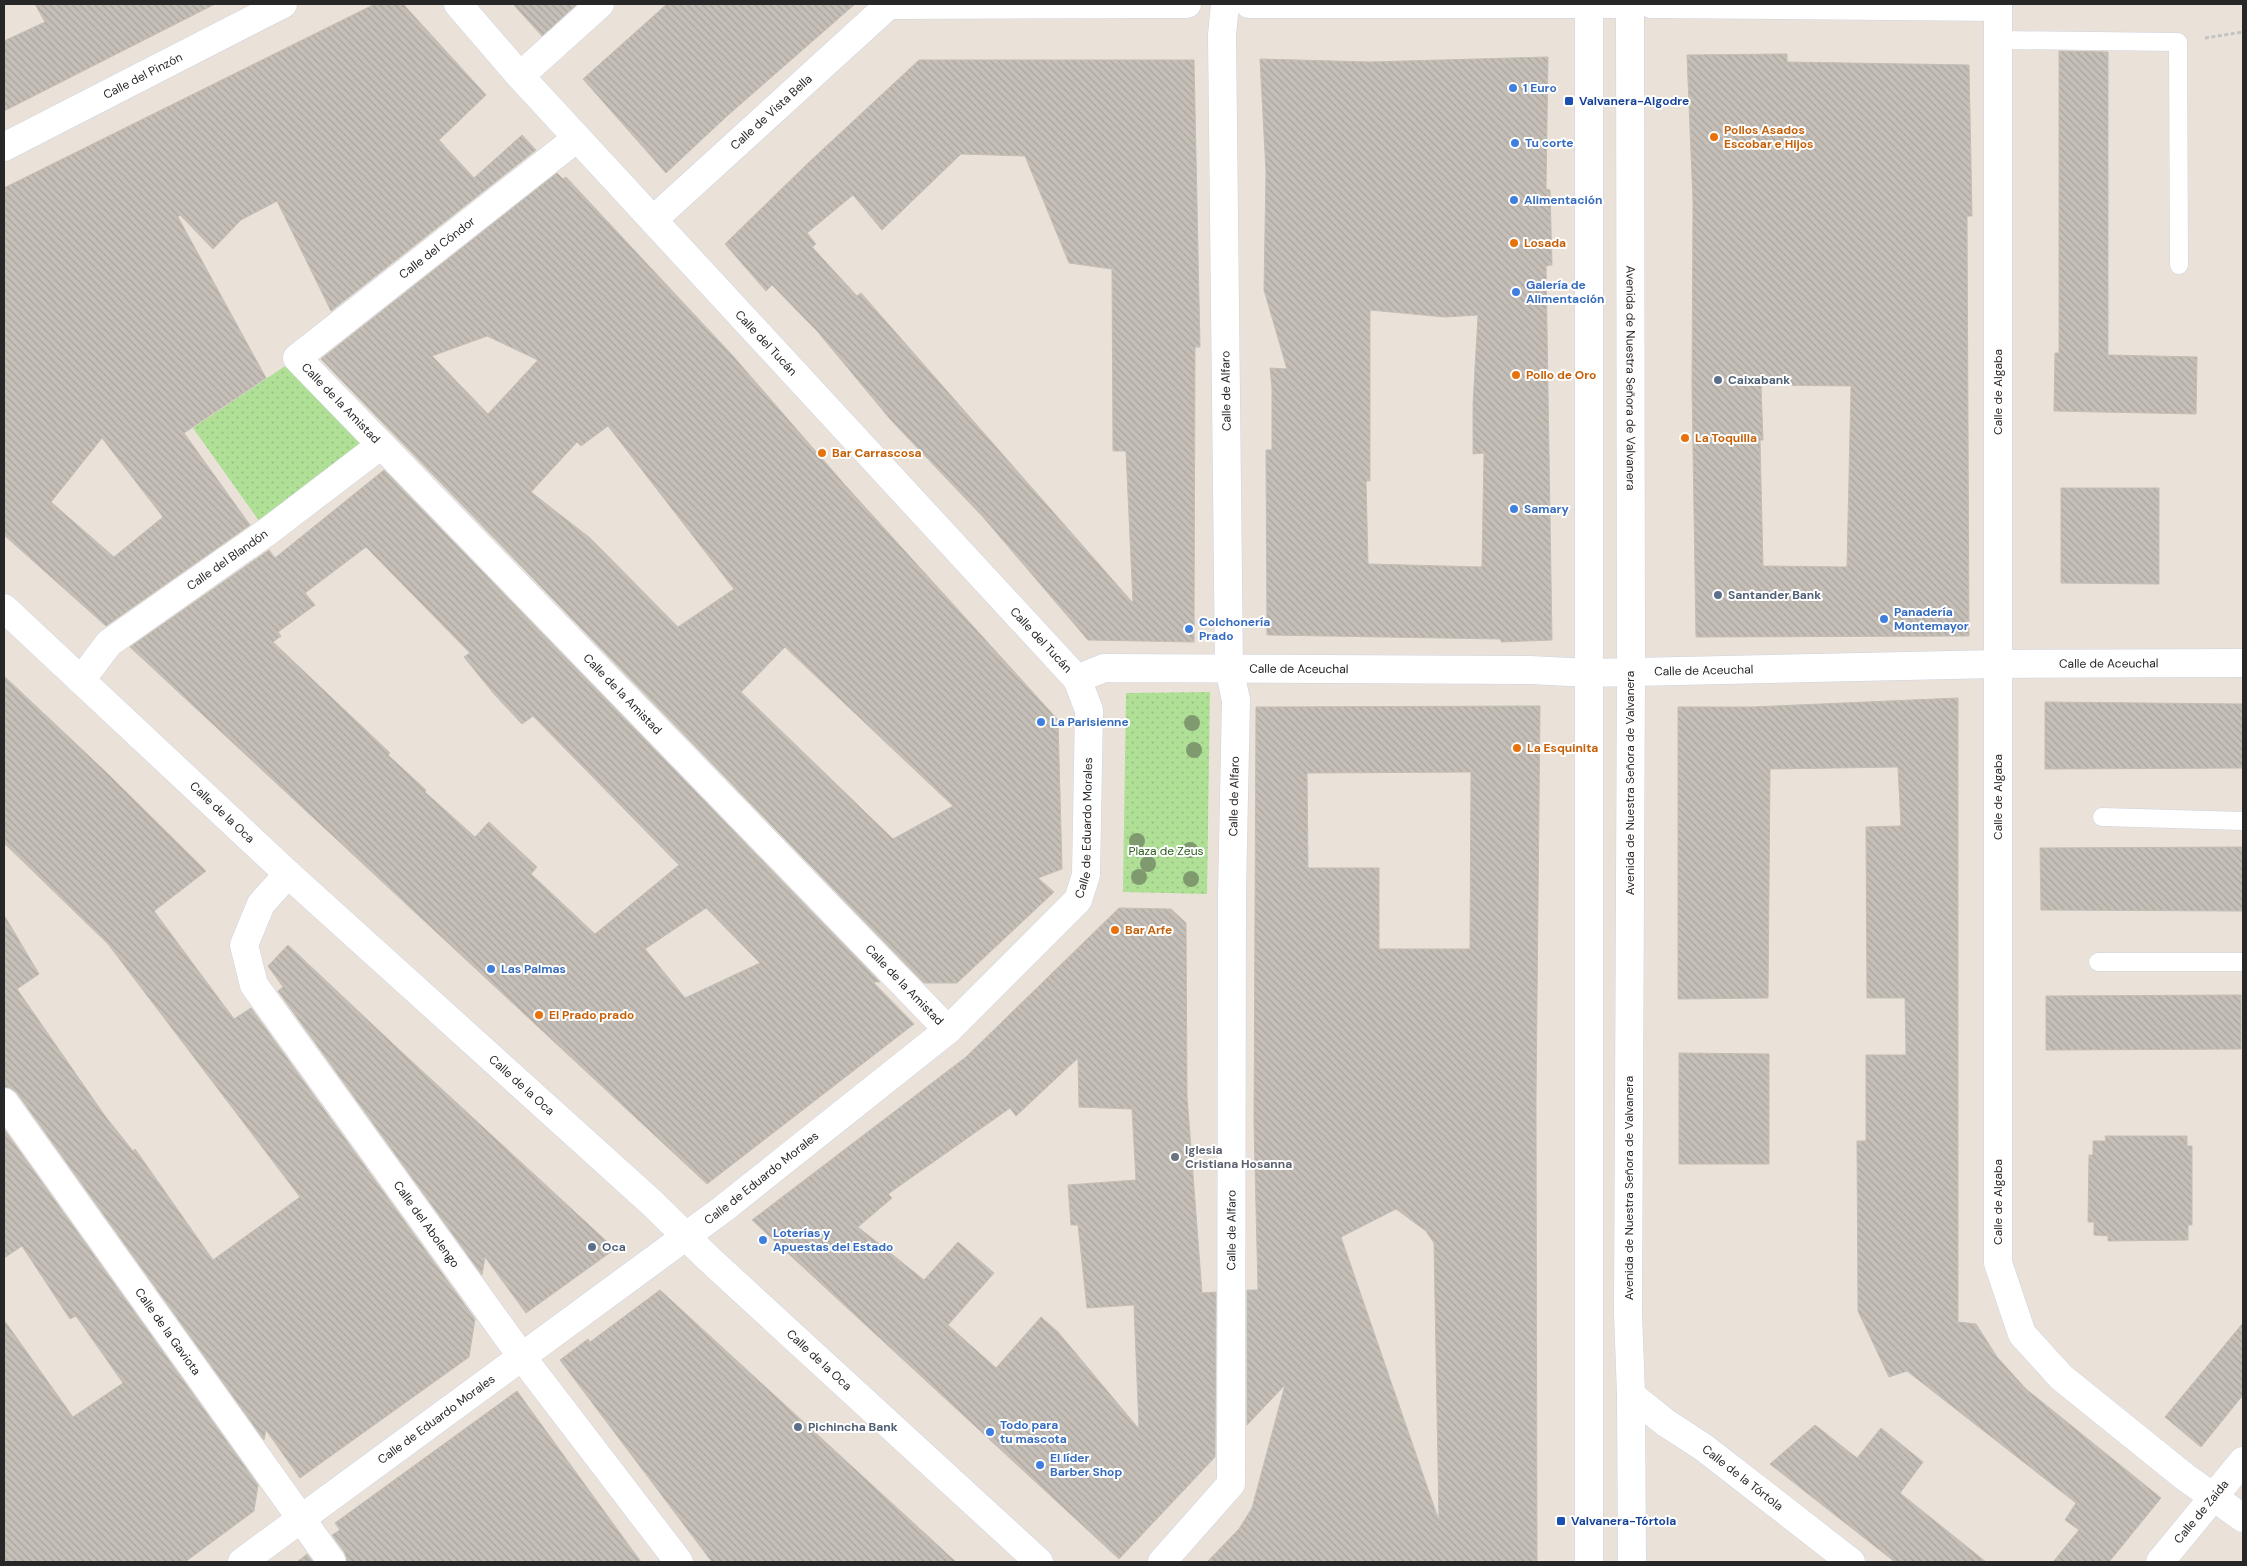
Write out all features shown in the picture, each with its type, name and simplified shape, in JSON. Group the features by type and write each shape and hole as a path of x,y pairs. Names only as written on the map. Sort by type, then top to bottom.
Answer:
{"street":[{"name":"Calle del Pinzón","path":"4,147 283,4"},
{"name":"Calle del Tucán","path":"458,4 520,76 652,220 1077,679"},
{"path":"520,76 600,4"},
{"path":"889,4 1186,4"},
{"name":"Calle de Vista Bella","path":"652,220 889,4"},
{"name":"Calle de Alfaro","path":"1162,1562 1231,1484 1232,904 1236,700 1229,668 1222,35 1225,4"},
{"path":"1249,4 1624,4"},
{"path":"1589,4 1589,1562"},
{"name":"Avenida de Nuestra Señora de Valvanera","path":"1630,4 1631,673 1628,1313 1631,1395 1632,1562"},
{"path":"1651,4 1998,6"},
{"name":"Calle de Algaba","path":"1998,6 2000,40 1997,664 1998,1263 2022,1334 2061,1376 2185,1477 2243,1518"},
{"name":"Calle del Cóndor","path":"297,358 577,138"},
{"name":"Calle de la Amistad","path":"297,358 948,1030"},
{"name":"Calle del Blandón","path":"81,680 109,643 267,532 380,445"},
{"name":"Calle de la Oca","path":"4,608 288,874 644,1196 1039,1562"},
{"name":"Calle de Aceuchal","path":"1077,679 1104,668 1530,670 1631,673 1997,664 2243,663"},
{"name":"Calle de Eduardo Morales","path":"242,1562 687,1237 948,1030 1078,900 1086,875 1089,710 1077,679"},
{"name":"Calle del Abolengo","path":"288,874 261,904 244,945 254,985 522,1357 679,1562"},
{"name":"Calle de la Gaviota","path":"4,1102 332,1562"},
{"name":"Calle de la Tórtola","path":"1631,1395 1666,1423 1703,1447 1851,1562"},
{"name":"Calle de Zaida","path":"2160,1562 2243,1461"}],"lane":[{"path":"2000,40 2178,42 2179,265"},
{"path":"2102,817 2243,821"},
{"path":"2098,962 2243,962"}],"path":[{"path":"2178,42 2243,32"}],"green space":[{"path":"297,358 381,445 267,532 193,428"},
{"name":"Plaza de Zeus","path":"1210,692 1207,894 1123,892 1126,693"}],"building":[{"path":"35,4 215,4 4,111 4,41 45,22"},
{"path":"375,4 403,4 486,95 439,140 474,178 522,135 536,150 331,311 277,201 241,220 213,249 180,215 178,217 266,378 184,433 250,525 106,626 4,535 4,188","holes":["102,438 163,517 114,557 51,502"]},
{"path":"513,4 577,4 542,36"},
{"path":"667,4 855,4 727,116 666,173 583,79"},
{"path":"2059,51 2108,52 2108,355 2197,357 2196,414 2054,411 2055,353 2059,353"},
{"path":"1787,54 1787,62 1969,65 1972,216 1967,216 1969,636 1696,637 1692,386 1693,202 1687,55","holes":["1761,385 1851,386 1847,567 1763,566 1760,440 1763,440"]},
{"path":"1548,57 1546,189 1550,190 1552,265 1546,266 1552,640 1501,642 1501,639 1267,635 1266,450 1272,450 1272,388 1270,368 1287,369 1264,290 1266,172 1260,59 1370,62","holes":["1370,310 1445,317 1478,315 1473,404 1473,454 1484,453 1482,567 1368,564 1366,481 1370,481"]},
{"path":"919,60 1194,60 1200,347 1195,347 1194,642 1088,640 983,517 890,419 818,332 772,285 766,291 725,244 806,165","holes":["961,154 1025,156 1069,263 1112,269 1113,451 1126,451 1133,603 861,293 857,296 812,247 816,244 807,233 853,195 882,230"]},
{"path":"557,173 563,179 566,177 733,356 845,485 1058,720 1062,869 1038,878 1054,892 957,983 924,983 321,359","holes":["487,336 538,360 488,414 432,356","608,426 734,589 678,627 590,538 531,492 577,442 581,446","785,647 953,806 893,839 741,692"]},
{"path":"384,470 880,982 873,982 914,1024 707,1184 130,647 269,550 275,558","holes":["366,547 470,653 464,657 494,694 522,724 533,716 679,865 595,934 531,874 537,867 489,822 475,837 425,792 426,790 388,755 390,753 273,642 281,636 278,632 315,605 305,593","706,908 760,963 685,998 645,949"]},
{"path":"2061,488 2159,488 2159,584 2061,583"},
{"path":"4,676 107,773 206,871 154,911 234,1019 251,1008 475,1319 469,1357 300,1478 266,1430 264,1440 17,1093 11,1088 4,1087 4,915 39,974 17,989 105,1116 133,1151 135,1149 213,1260 300,1197 108,944 4,843"},
{"path":"1958,698 1958,1322 1976,1324 1997,1357 2026,1389 2161,1498 2109,1562 2053,1562 2079,1530 2065,1520 2076,1503 1907,1371 1889,1377 1858,1311 1857,1141 1866,1141 1866,1055 1906,1055 1905,998 1867,998 1866,827 1901,826 1898,767 1770,769 1768,998 1678,999 1678,707 1752,707"},
{"path":"2045,702 2243,704 2243,768 2045,769"},
{"path":"1540,706 1536,1100 1537,1562 1207,1562 1239,1529 1252,1508 1285,1385 1247,1425 1247,1290 1258,1290 1254,1125 1256,707","holes":["1471,772 1470,949 1379,949 1379,868 1308,868 1307,773","1396,1209 1426,1231 1434,1243 1439,1521 1341,1237"]},
{"path":"2243,847 2243,911 2041,910 2040,848"},
{"path":"1119,908 1171,909 1186,923 1187,1096 1202,1293 1216,1292 1215,1457 1119,1559 752,1220 966,1057","holes":["1078,1058 1079,1107 1132,1109 1136,1180 1068,1185 1071,1225 1078,1225 1087,1308 1134,1305 1139,1429 1058,1332 1041,1317 996,1368 948,1325 994,1273 958,1242 924,1280 858,1227 892,1198 888,1194 1010,1108 1016,1116"]},
{"path":"288,945 615,1249 526,1313 485,1257 482,1275 278,991 283,987 268,966"},
{"path":"2241,995 2241,1049 2046,1050 2046,996"},
{"path":"1679,1053 1769,1054 1769,1164 1679,1164"},
{"path":"4,1129 258,1485 254,1511 185,1562 4,1562 4,1320 73,1417 123,1383 76,1316 70,1319 22,1246 4,1258"},
{"path":"2105,1136 2187,1136 2187,1146 2192,1146 2192,1225 2188,1225 2188,1240 2108,1241 2108,1236 2094,1235 2094,1222 2088,1222 2089,1155 2093,1155 2093,1141 2106,1141"},
{"path":"660,1290 956,1562 712,1562 560,1360 588,1339 590,1342"},
{"path":"2243,1323 2243,1395 2201,1447 2165,1417"},
{"path":"517,1391 641,1562 347,1562 345,1553 332,1535 340,1530 335,1523"},
{"path":"1815,1425 1857,1458 1881,1428 1923,1462 1900,1493 1986,1562 1895,1562 1770,1464"},
{"path":"307,1554 313,1562 297,1562"}],"place":[{"name":"1 Euro","path":"1513,88"},
{"name":"Valvanera-Algodre","path":"1569,101"},
{"name":"Pollos Asados Escobar e Hijos","path":"1714,137"},
{"name":"Tu corte","path":"1515,143"},
{"name":"Alimentación","path":"1514,200"},
{"name":"Losada","path":"1514,243"},
{"name":"Galería de Alimentación","path":"1516,292"},
{"name":"Pollo de Oro","path":"1516,375"},
{"name":"Caixabank","path":"1718,380"},
{"name":"La Toquilla","path":"1685,438"},
{"name":"Bar Carrascosa","path":"822,453"},
{"name":"Samary","path":"1514,509"},
{"name":"Santander Bank","path":"1718,595"},
{"name":"Panadería Montemayor","path":"1884,619"},
{"name":"Colchonería Prado","path":"1189,629"},
{"name":"La Parisienne","path":"1041,722"},
{"name":"La Esquinita","path":"1517,748"},
{"name":"Bar Arfe","path":"1115,930"},
{"name":"Las Palmas","path":"491,969"},
{"name":"El Prado prado","path":"539,1015"},
{"name":"Iglesia Cristiana Hosanna","path":"1175,1157"},
{"name":"Loterías y Apuestas del Estado","path":"763,1240"},
{"name":"Oca","path":"592,1247"},
{"name":"Pichincha Bank","path":"798,1427"},
{"name":"Todo para tu mascota","path":"990,1432"},
{"name":"El líder Barber Shop","path":"1040,1465"},
{"name":"Valvanera-Tórtola","path":"1561,1521"}]}
